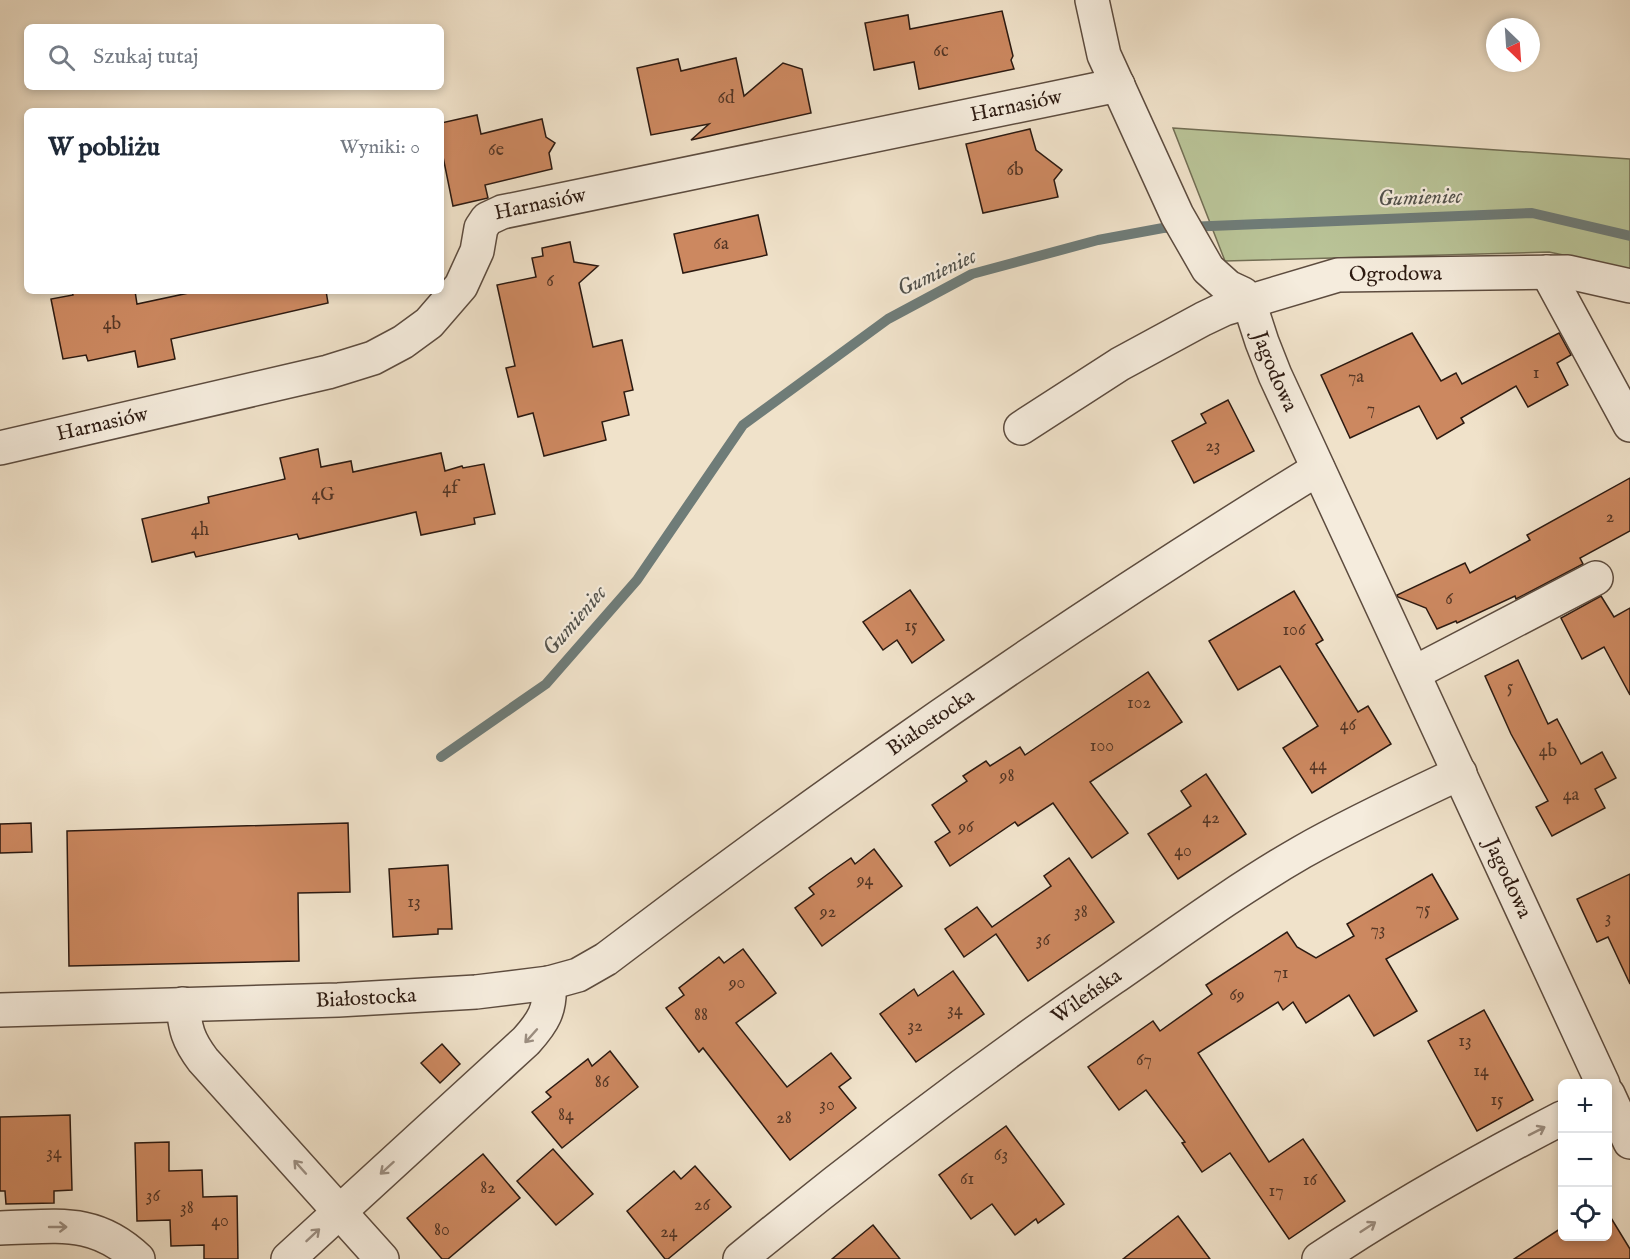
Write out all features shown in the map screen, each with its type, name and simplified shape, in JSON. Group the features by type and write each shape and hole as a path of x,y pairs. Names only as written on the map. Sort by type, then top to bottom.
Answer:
{"street":[{"name":"Jagodowa","path":"1092,0 1104,55 1177,215 1201,258 1215,277 1228,287 1243,294 1249,302 1265,350 1318,469 1601,1079"},
{"name":"Harnasiów","path":"0,448 328,372 373,358 402,342 429,323 450,300 471,267 481,228 487,219 502,212 1118,85"},
{"path":"1547,272 1630,424"},
{"name":"Ogrodowa","path":"1021,428 1120,364 1203,319 1224,309 1338,275 1568,272 1630,286"},
{"name":"Białostocka","path":"0,1010 408,997 549,983 578,975 606,959 802,812 924,725 1140,580 1318,469"},
{"path":"1414,673 1596,578"},
{"name":"Wileńska","path":"740,1259 828,1187 975,1076 1208,912 1282,864 1337,833 1460,773"},
{"path":"288,1259 526,1041 541,1024 548,1011 549,983"},
{"path":"183,1004 187,1035 192,1046 382,1259"},
{"path":"1612,1101 1627,1129"},
{"path":"1319,1259 1447,1179 1558,1121"},
{"path":"0,1228 81,1227 102,1234 123,1245 138,1259"}],"green space":[{"path":"1173,128 1630,159 1630,269 1549,252 1225,261"}],"building":[{"path":"1002,11 1014,69 919,89 914,62 874,70 865,23 908,15 910,29"},
{"path":"736,58 744,96 783,63 802,69 811,113 691,140 709,124 651,135 637,68 678,59 681,71"},
{"path":"477,115 481,134 542,119 546,137 555,143 549,153 552,169 485,185 488,198 453,206 444,162 444,122"},
{"path":"1030,129 1036,150 1062,170 1054,180 1058,197 983,213 966,144"},
{"path":"758,215 767,255 683,273 674,234"},
{"path":"570,242 574,262 598,266 579,283 593,347 622,340 633,390 624,392 629,415 602,422 606,440 544,456 533,413 518,417 506,368 515,366 497,285 536,277 532,258 543,256 542,248"},
{"path":"135,294 137,304 184,294 326,294 328,303 171,339 175,359 138,367 135,351 88,361 86,355 63,359 51,299 73,295"},
{"path":"1412,333 1441,381 1456,373 1462,384 1559,333 1571,355 1557,363 1568,385 1528,407 1516,386 1461,418 1464,423 1437,439 1419,406 1350,438 1321,375"},
{"path":"1228,400 1254,451 1194,483 1172,441 1206,423 1201,414"},
{"path":"318,449 321,467 351,461 353,472 441,453 445,471 462,466 463,468 484,464 495,514 474,518 475,524 421,535 416,512 299,539 297,534 196,557 194,552 152,562 142,519 209,503 208,497 285,479 280,458"},
{"path":"1630,478 1630,531 1580,558 1583,564 1516,599 1515,596 1457,623 1456,621 1437,629 1426,608 1398,597 1397,595 1465,563 1470,573 1530,540 1527,535"},
{"path":"910,590 944,640 912,663 897,640 883,650 863,622"},
{"path":"1294,591 1323,640 1316,644 1358,712 1368,706 1391,744 1312,793 1283,748 1318,726 1280,666 1238,690 1209,641"},
{"path":"1601,596 1614,617 1630,608 1630,695 1604,647 1582,659 1561,618"},
{"path":"1518,660 1548,724 1557,719 1581,764 1602,752 1616,778 1595,789 1605,808 1552,836 1536,807 1548,801 1511,734 1485,676"},
{"path":"1148,672 1182,722 1090,782 1128,833 1092,858 1053,803 1018,826 1015,822 950,866 935,842 950,832 932,805 967,781 963,776 986,761 990,766 1020,747 1025,755"},
{"path":"1206,774 1246,834 1178,879 1148,834 1191,806 1181,791"},
{"path":"31,823 32,852 0,853 0,824"},
{"path":"348,823 350,892 298,893 299,961 69,966 67,831"},
{"path":"874,849 902,886 822,946 795,908 814,894 809,888 851,858 855,864"},
{"path":"1069,858 1114,922 1028,981 996,934 964,957 945,929 977,907 992,927 1051,886 1044,876"},
{"path":"448,865 452,929 438,929 438,934 393,937 389,869"},
{"path":"1432,874 1458,919 1386,959 1417,1011 1374,1036 1349,995 1306,1023 1293,1002 1283,1010 1278,1002 1198,1053 1269,1162 1303,1139 1345,1201 1289,1239 1230,1153 1202,1172 1182,1143 1185,1142 1146,1090 1119,1110 1088,1067 1153,1021 1160,1031 1212,994 1206,985 1287,932 1297,947 1316,958 1354,936 1347,924"},
{"path":"1630,874 1630,984 1608,937 1597,942 1577,899"},
{"path":"743,949 776,993 736,1023 787,1087 831,1053 851,1078 839,1087 856,1108 790,1160 703,1048 699,1052 666,1008 684,995 679,988 719,957 724,963"},
{"path":"953,971 984,1014 916,1062 880,1014 914,989 918,996"},
{"path":"1484,1010 1533,1100 1477,1131 1428,1041"},
{"path":"442,1044 460,1064 440,1083 421,1063"},
{"path":"610,1051 638,1087 562,1148 532,1112 551,1097 546,1092 588,1059 592,1066"},
{"path":"70,1115 72,1190 54,1191 54,1203 6,1204 5,1191 0,1191 0,1117"},
{"path":"1006,1126 1064,1204 1038,1223 1036,1219 1015,1235 992,1204 971,1219 939,1175"},
{"path":"169,1142 169,1171 202,1170 203,1197 237,1196 238,1259 204,1259 204,1245 171,1246 170,1220 137,1221 135,1143"},
{"path":"553,1149 593,1194 556,1225 517,1181"},
{"path":"483,1154 520,1198 448,1259 442,1259 407,1218"},
{"path":"695,1166 731,1207 668,1259 665,1259 627,1211 674,1171 681,1179"},
{"path":"1178,1216 1210,1259 1123,1259"},
{"path":"1612,1220 1630,1249 1630,1259 1514,1259 1558,1230 1558,1241 1612,1241"},
{"path":"873,1225 900,1259 832,1259"}],"waterway":[{"name":"Gumieniec","path":"441,757 546,684 637,580 743,425 888,319 972,274 1098,240 1163,228 1532,213 1630,236"}]}
